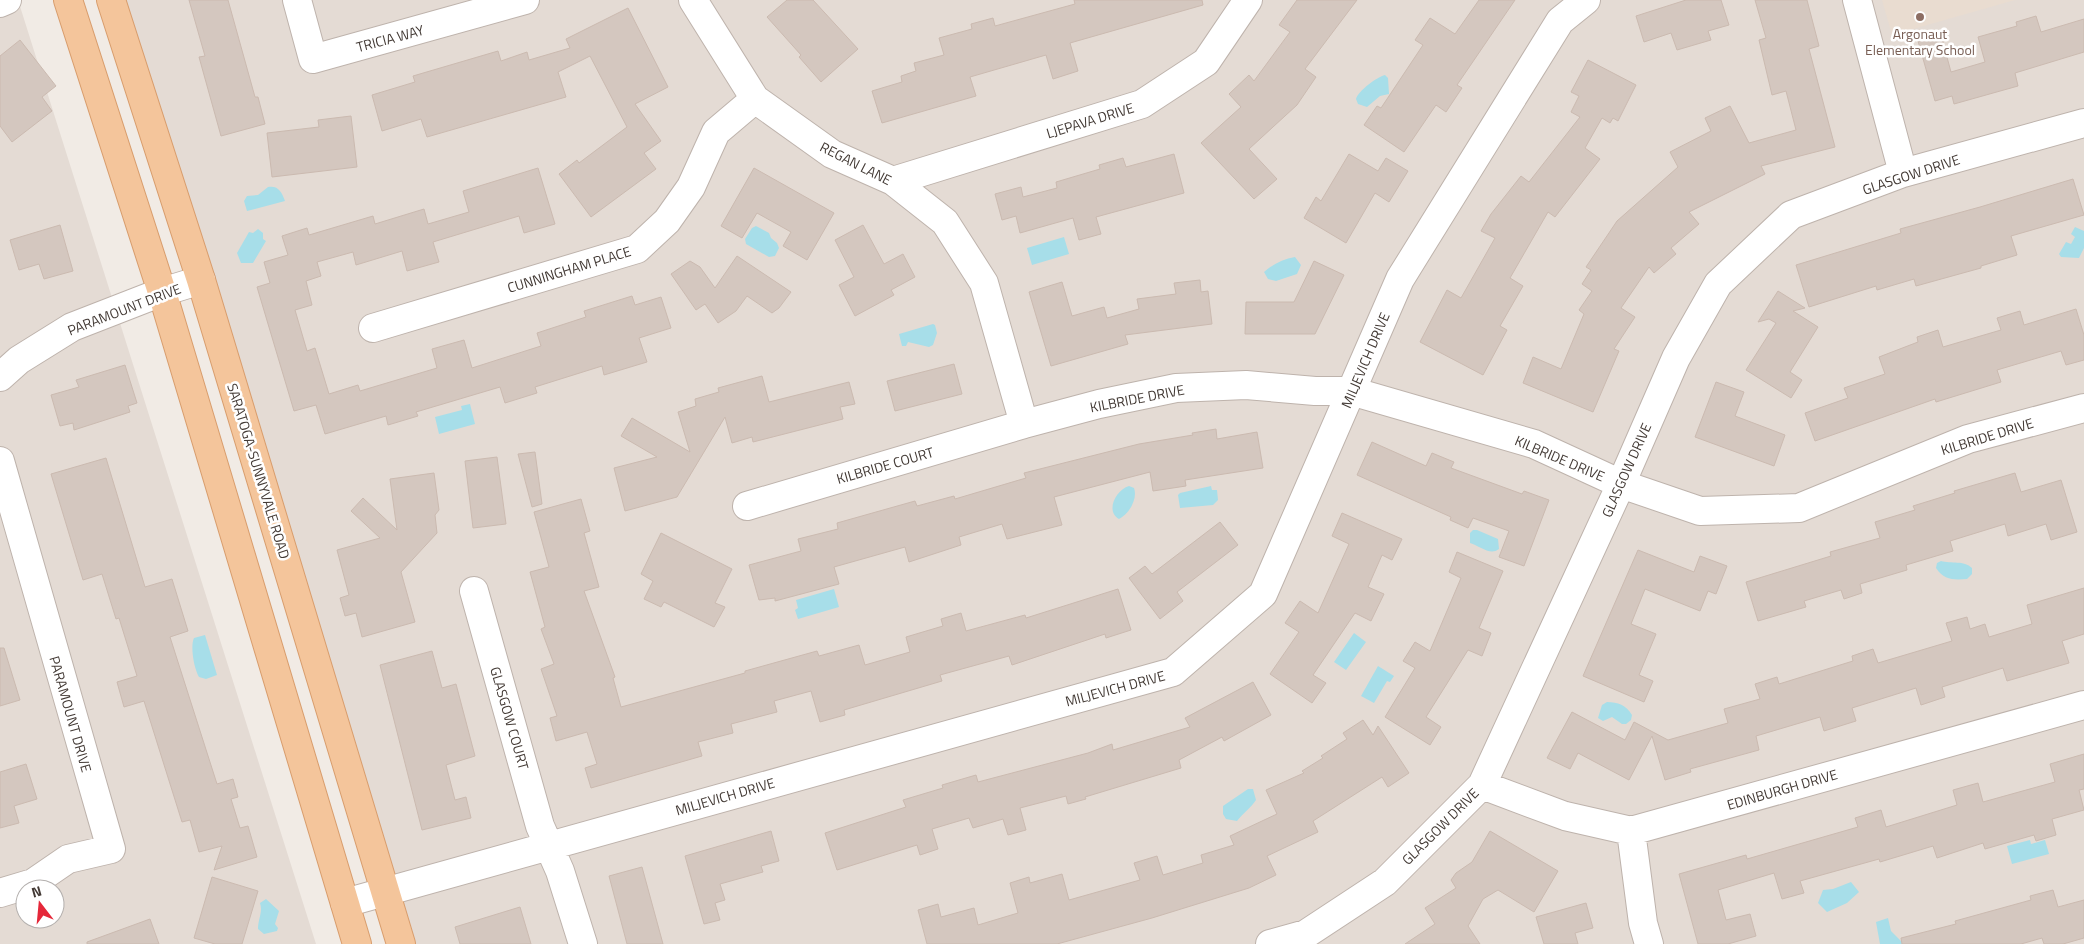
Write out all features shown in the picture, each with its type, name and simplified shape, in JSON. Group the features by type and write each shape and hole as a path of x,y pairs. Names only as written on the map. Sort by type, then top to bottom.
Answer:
{"main road":[{"path":"68,0 162,292 357,944"},
{"name":"SARATOGA-SUNNYVALE ROAD","path":"111,0 201,280 401,944"}],"street":[{"path":"0,4 6,0"},
{"name":"TRICIA WAY","path":"296,0 312,59 525,0"},
{"name":"REGAN LANE","path":"693,0 755,99 832,154 893,181 945,222 984,283 1024,424"},
{"name":"LJEPAVA DRIVE","path":"893,181 1142,104 1206,62 1248,0"},
{"name":"MILJEVICH DRIVE","path":"345,903 1173,672 1263,594 1400,279 1560,21 1586,0"},
{"path":"1864,2 1903,173"},
{"name":"CUNNINGHAM PLACE","path":"373,328 637,249 667,221 691,186 716,132 755,99"},
{"name":"GLASGOW DRIVE","path":"1270,944 1306,934 1385,882 1482,785 1621,484 1676,358 1718,284 1790,215 1903,173 2084,124"},
{"name":"PARAMOUNT DRIVE","path":"0,377 19,360 72,327 162,292 201,280"},
{"name":"KILBRIDE DRIVE","path":"1024,424 1099,404 1176,388 1246,385 1351,392 1534,444 1621,484 1700,511 1799,508 1968,439 2084,408"},
{"name":"KILBRIDE COURT","path":"747,506 1024,424"},
{"name":"PARAMOUNT DRIVE","path":"0,461 111,849 68,859 33,883 0,893"},
{"name":"GLASGOW COURT","path":"474,591 540,826 548,846"},
{"name":"EDINBURGH DRIVE","path":"1482,785 1566,816 1631,831 2084,705"},
{"path":"1631,831 1643,923 1648,944"},
{"path":"548,846 560,871 583,944"}],"shaded area":[{"path":"0,0 18,0 316,944 0,944"},
{"path":"110,0 2084,0 2084,944 408,944"},
{"name":"Argonaut Elementary School","path":"1882,0 2015,0 1892,35"}],"water":[{"path":"1385,75 1388,78 1389,94 1380,96 1367,107 1358,104 1356,99 1360,92 1373,81"},
{"path":"268,187 274,187 279,190 285,201 247,211 244,201 247,196 258,195"},
{"path":"756,226 769,233 771,238 777,243 779,248 775,256 769,257 746,244 745,239 752,228"},
{"path":"2075,227 2084,231 2084,248 2079,258 2061,257 2059,254 2066,242 2071,244 2075,237 2071,234"},
{"path":"258,229 263,233 263,239 266,241 253,263 241,263 237,253 249,232 253,233"},
{"path":"1064,237 1069,254 1032,265 1027,248"},
{"path":"1295,257 1301,265 1297,274 1276,281 1268,279 1264,272 1267,269"},
{"path":"933,324 937,333 933,345 929,347 908,342 906,346 902,346 899,334"},
{"path":"470,404 475,424 439,434 435,417 462,410 461,406"},
{"path":"1129,486 1134,488 1134,501 1129,510 1119,519 1113,511 1114,501 1124,488"},
{"path":"1211,486 1212,490 1217,490 1218,500 1213,505 1180,508 1178,495 1180,493"},
{"path":"1473,530 1498,539 1499,549 1489,551 1470,543 1470,533"},
{"path":"1941,561 1965,564 1972,568 1972,574 1967,579 1946,577 1936,568 1937,563"},
{"path":"834,589 839,607 798,619 795,610 798,608 796,600"},
{"path":"1354,633 1366,642 1346,670 1334,662"},
{"path":"205,635 217,675 206,679 199,677 197,673 193,652 194,638"},
{"path":"1378,666 1394,676 1390,682 1387,681 1374,703 1361,696"},
{"path":"1607,702 1618,703 1624,706 1632,715 1631,720 1626,724 1622,724 1612,717 1603,721 1598,718 1602,705"},
{"path":"1248,789 1253,789 1256,800 1254,803 1237,821 1226,819 1223,814 1223,806"},
{"path":"2030,840 2031,844 2045,840 2049,854 2012,864 2007,846"},
{"path":"1851,882 1859,892 1847,903 1827,912 1818,903 1823,890 1833,889"},
{"path":"266,899 279,911 275,924 278,928 277,931 264,934 258,929 260,903"},
{"path":"1888,918 1891,931 1902,944 1880,944 1876,922"}],"building":[{"path":"189,0 228,0 255,97 258,97 265,124 221,136 199,57 205,56"},
{"path":"787,0 813,0 858,49 821,82 799,57 801,55 767,17"},
{"path":"1074,0 1202,0 1203,5 1070,43 1078,71 1053,79 1046,55 970,77 976,96 882,123 872,91 902,82 901,76 916,71 914,63 944,55 939,38 972,29 971,24 993,18 995,26 1075,4"},
{"path":"1297,0 1357,0 1305,69 1316,77 1297,105 1249,149 1277,179 1254,199 1201,143 1241,107 1229,94 1249,75 1254,81 1290,32 1279,25"},
{"path":"1479,0 1515,0 1457,85 1462,88 1446,112 1436,105 1404,152 1364,125 1377,106 1381,108 1423,45 1415,40 1430,18 1455,34"},
{"path":"1686,0 1721,0 1729,25 1708,31 1711,40 1677,50 1671,33 1644,42 1636,16"},
{"path":"1755,0 1807,0 1819,46 1809,49 1835,147 1761,166 1765,174 1689,212 1699,224 1671,248 1676,254 1654,273 1649,267 1621,308 1635,317 1614,349 1619,351 1593,412 1523,383 1533,357 1561,369 1584,314 1579,310 1592,291 1582,284 1591,270 1586,267 1617,221 1678,167 1670,152 1711,131 1705,118 1730,106 1749,143 1796,130 1786,91 1772,95 1759,40 1766,38"},
{"path":"628,8 668,87 635,104 661,141 644,153 656,169 591,217 559,174 577,160 579,163 627,127 590,56 558,72 566,97 427,137 421,119 382,131 372,95 415,82 413,76 498,51 501,61 527,52 529,60 570,48 566,39"},
{"path":"2036,16 2041,32 2084,19 2084,52 2015,73 2018,86 1954,104 1952,96 1935,101 1918,41 1941,35 1951,72 1985,62 1978,37 2017,26 2016,22"},
{"path":"20,40 56,86 42,97 52,111 12,142 0,126 0,56"},
{"path":"1588,60 1636,85 1618,121 1613,118 1610,123 1602,118 1585,148 1600,159 1555,217 1548,212 1510,278 1523,286 1500,326 1507,330 1483,375 1420,342 1447,290 1461,298 1495,238 1481,231 1491,214 1521,176 1529,182 1580,117 1571,112 1579,96 1571,92"},
{"path":"351,116 357,167 272,177 267,133 319,127 318,120"},
{"path":"1174,154 1184,193 1096,217 1101,234 1079,240 1073,218 1020,233 1016,216 1002,220 995,194 1021,187 1023,197 1057,188 1056,182 1100,169 1099,165 1123,158 1126,167"},
{"path":"1349,154 1378,171 1386,158 1408,171 1389,202 1375,193 1346,243 1304,218 1316,197 1321,201"},
{"path":"538,168 555,224 524,233 519,216 433,242 439,262 407,271 402,251 356,265 353,252 317,262 321,276 306,281 312,305 295,310 307,351 315,348 329,394 358,385 360,391 437,368 432,349 464,340 472,368 541,346 537,333 586,317 584,311 632,296 635,305 661,297 671,328 639,338 647,362 604,375 602,366 535,387 537,393 505,403 500,387 416,412 418,416 388,425 386,416 325,434 316,405 294,411 257,287 270,283 264,262 288,255 282,236 307,228 309,235 373,216 375,224 424,209 428,224 469,212 463,191"},
{"path":"754,168 834,213 807,260 783,246 791,232 757,213 742,238 721,226"},
{"path":"2073,179 2084,215 2011,236 2017,255 1981,266 1981,268 1916,286 1914,279 1877,290 1876,286 1809,307 1796,265 1901,233 1900,229"},
{"path":"60,225 73,271 44,279 39,264 19,270 10,240"},
{"path":"863,225 884,264 903,254 915,277 891,290 894,295 855,316 839,285 854,277 835,240"},
{"path":"737,256 791,292 779,308 772,313 747,296 736,311 718,323 705,304 696,310 671,274 690,261 700,267 715,288"},
{"path":"1314,261 1344,275 1315,334 1245,334 1246,302 1294,302"},
{"path":"1200,280 1201,292 1208,291 1212,324 1125,335 1128,344 1051,366 1029,292 1062,282 1072,316 1104,307 1107,318 1139,309 1137,299 1176,294 1174,283"},
{"path":"1778,291 1805,308 1793,311 1818,327 1790,372 1802,380 1791,398 1746,370 1776,323 1769,319 1758,322"},
{"path":"2076,309 2084,335 2084,360 2066,365 2061,351 1997,370 2001,382 1936,402 1935,399 1815,441 1805,413 1848,398 1844,388 1885,374 1879,357 1918,342 1917,337 1938,330 1943,347 2001,330 1997,318 2020,311 2024,325"},
{"path":"954,364 962,394 895,411 887,381"},
{"path":"125,365 137,403 128,406 130,412 74,430 73,423 60,426 51,395 79,387 76,380"},
{"path":"762,376 769,402 849,382 855,404 840,407 843,419 753,442 752,437 732,443 725,417 677,497 625,511 614,468 657,457 621,436 632,418 690,452 678,412 696,406 695,399 719,392 718,388"},
{"path":"1716,382 1744,392 1735,416 1785,435 1774,466 1695,437"},
{"path":"1216,429 1217,439 1257,432 1263,468 1185,480 1186,486 1153,491 1150,472 1054,497 1062,525 1007,539 1002,524 959,537 961,545 909,562 905,547 834,567 839,584 775,601 775,598 759,600 749,565 801,551 798,539 838,529 837,523 915,501 917,506 954,496 955,499 1026,478 1024,473 1139,444"},
{"path":"1372,442 1426,466 1432,453 1454,462 1451,468 1522,494 1524,491 1549,500 1524,566 1499,557 1509,531 1473,518 1468,528 1450,520 1451,517 1357,475"},
{"path":"535,452 542,504 532,507 518,454"},
{"path":"497,457 506,524 473,528 465,461"},
{"path":"106,458 145,587 172,579 188,631 170,637 217,784 233,779 238,797 231,799 240,828 248,826 257,857 214,870 222,846 199,852 190,820 182,822 144,701 124,707 117,682 137,676 119,618 116,619 102,574 83,580 51,474"},
{"path":"434,473 439,510 435,515 437,533 401,572 415,622 362,637 356,613 345,616 340,598 349,595 337,550 380,538 351,511 363,498 397,530 390,479"},
{"path":"2015,473 2021,492 2061,480 2077,532 2051,540 2046,524 2008,536 2005,524 1950,541 1953,551 1906,565 1907,570 1860,584 1862,593 1844,599 1841,590 1804,601 1806,607 1758,621 1746,582 1831,556 1830,552 1880,538 1875,522 1915,510 1913,506 1955,493 1954,491"},
{"path":"581,499 590,531 584,533 599,587 584,591 615,677 613,678 621,707 817,651 819,656 859,645 865,665 910,652 906,637 943,626 941,619 961,613 966,631 1025,615 1026,618 1118,589 1131,630 1106,638 1105,634 1012,665 1009,656 940,675 942,681 844,710 845,715 820,722 811,691 774,701 777,712 731,724 733,733 698,742 702,756 591,788 585,768 597,764 587,732 556,741 550,718 557,716 541,669 554,664 541,629 545,627 530,572 549,567 534,512"},
{"path":"1342,513 1402,539 1392,560 1382,555 1368,587 1384,594 1371,621 1355,613 1313,675 1326,683 1312,703 1270,674 1299,632 1285,623 1300,601 1318,613 1349,544 1332,536"},
{"path":"1220,522 1238,545 1177,592 1183,601 1160,619 1129,578 1145,566 1152,574"},
{"path":"661,533 732,569 715,603 725,607 714,627 664,602 661,607 644,599 653,581 641,574"},
{"path":"1638,550 1694,572 1700,556 1727,566 1716,594 1708,591 1700,611 1645,589 1631,624 1656,634 1639,675 1653,681 1644,702 1583,676"},
{"path":"1457,552 1503,571 1479,628 1491,633 1482,656 1468,650 1426,717 1441,727 1430,745 1385,717 1415,668 1403,661 1415,642 1430,651 1461,578 1449,572"},
{"path":"2084,588 2084,634 2062,641 2069,663 2007,681 2003,668 1942,687 1945,697 1921,705 1916,688 1852,708 1856,721 1824,731 1820,717 1756,736 1759,750 1690,769 1691,772 1665,780 1652,736 1629,780 1578,753 1570,769 1547,758 1572,712 1625,740 1634,722 1668,740 1728,723 1724,709 1760,699 1755,684 1777,677 1779,684 1853,661 1852,656 1873,649 1878,663 1952,641 1946,623 1967,617 1970,629 1985,624 1989,637 2032,624 2027,605"},
{"path":"0,648 4,648 20,700 0,706"},
{"path":"432,651 442,688 456,684 475,756 446,765 455,800 466,797 471,818 422,830 380,665"},
{"path":"1253,682 1271,715 1224,741 1222,737 1179,760 1181,768 1085,797 1086,799 1068,804 1066,796 1020,808 1026,830 1008,835 1003,819 973,828 969,818 932,829 938,849 920,855 917,845 837,870 825,833 906,807 903,800 943,788 942,785 976,775 978,782 1088,753 1112,744 1113,750 1190,727 1185,718"},
{"path":"1363,720 1373,735 1378,726 1409,773 1388,787 1382,777 1313,821 1318,832 1267,856 1276,875 1249,888 1152,918 1057,944 927,944 918,910 938,904 941,917 974,908 978,925 1018,913 1010,883 1029,877 1030,883 1062,874 1069,900 1140,880 1134,863 1157,856 1163,875 1203,863 1201,855 1234,845 1230,836 1277,814 1266,790 1304,773 1302,771 1323,758 1321,756 1347,739 1343,733"},
{"path":"2084,754 2084,789 2079,790 2084,810 2052,819 2056,835 2036,841 2034,835 1985,849 1983,843 1937,858 1933,846 1880,862 1879,859 1800,881 1804,893 1782,899 1774,873 1718,890 1726,920 1750,914 1756,936 1728,944 1698,944 1679,874 1746,855 1747,859 1858,827 1855,818 1881,810 1886,827 1957,805 1953,790 1978,783 1983,802 2055,782 2050,764"},
{"path":"26,764 37,799 14,806 19,823 0,828 0,772"},
{"path":"771,831 779,861 761,866 763,872 720,884 725,900 715,903 720,920 704,924 685,856"},
{"path":"1490,831 1558,871 1534,912 1498,890 1483,899 1468,926 1480,944 1405,944 1435,924 1425,908 1456,888 1451,880 1456,873 1472,862"},
{"path":"642,867 663,944 627,944 609,876"},
{"path":"212,877 258,891 242,944 215,944 194,938"},
{"path":"2053,890 2058,907 2084,900 2084,938 2063,944 2044,944 2042,938 2021,944 1902,944 1901,938 1956,924 1955,921 2031,900 2030,896"},
{"path":"1586,903 1593,928 1575,933 1578,944 1544,944 1536,917"},
{"path":"520,907 531,944 460,944 455,927"},
{"path":"150,919 159,944 87,944 87,942"}],"place":[{"name":"Argonaut Elementary School","path":"1920,17"}]}
